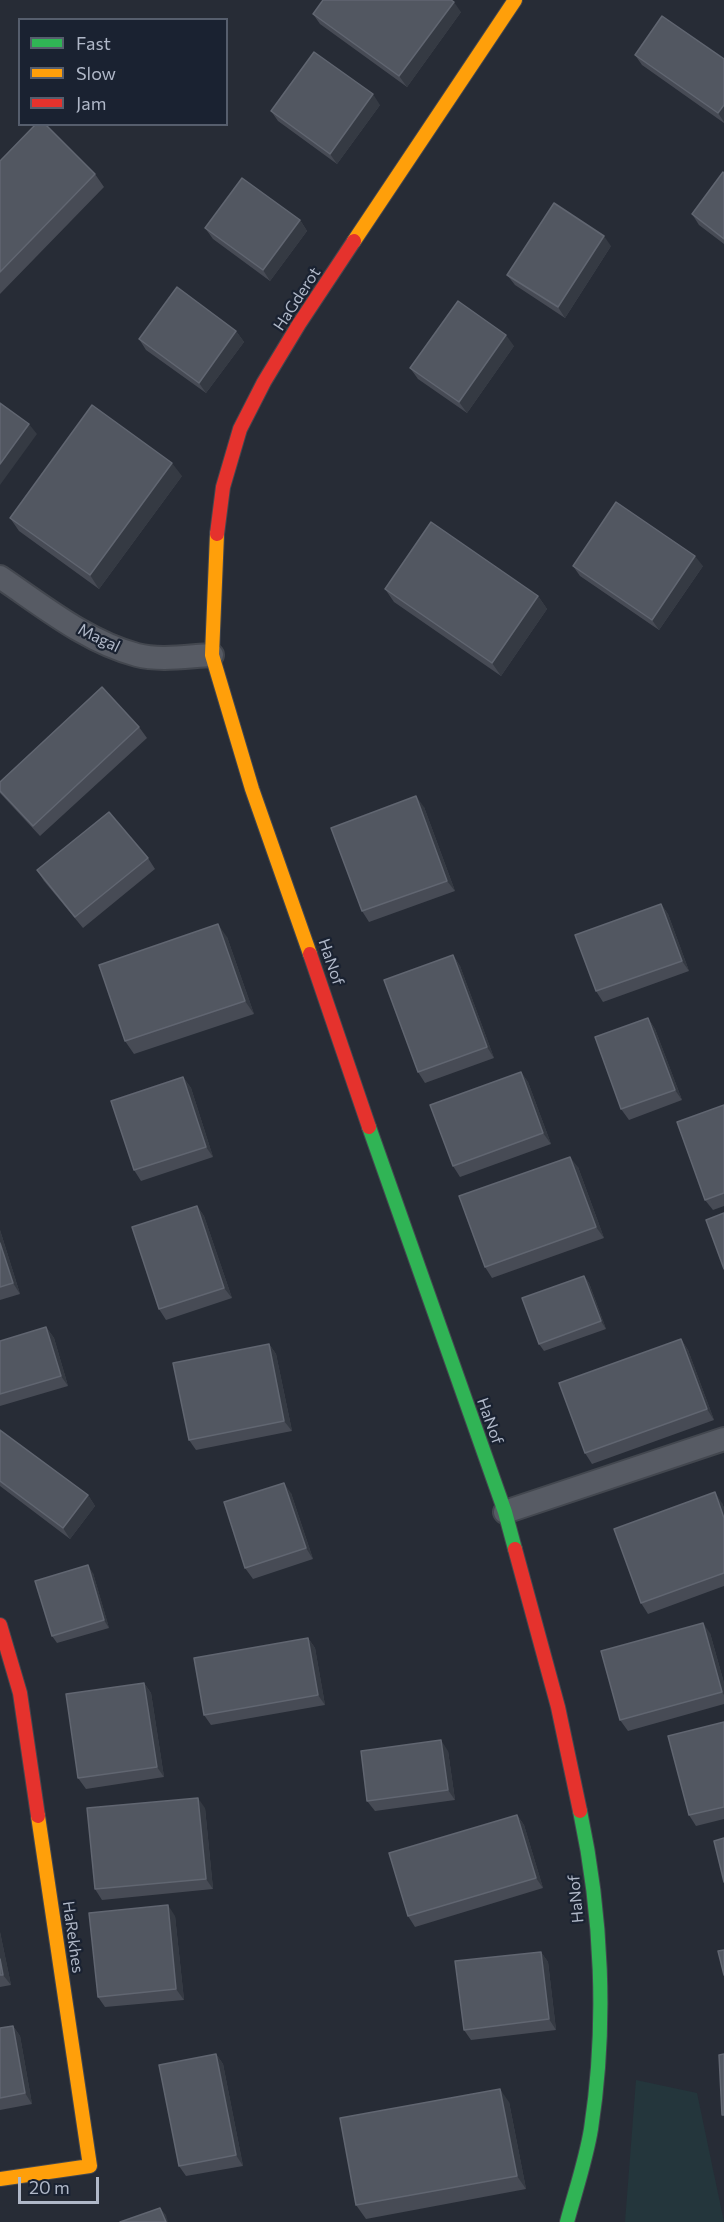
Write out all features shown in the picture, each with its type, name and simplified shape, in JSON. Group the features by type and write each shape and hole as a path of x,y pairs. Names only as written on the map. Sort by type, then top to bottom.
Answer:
{"street":[{"name":"HaGderot","path":"212,656 215,545 223,487 240,429 264,382 299,324 515,0"},
{"name":"Magal","path":"0,578 67,622 110,645 140,656 212,656"},
{"name":"HaNof","path":"212,656 252,789 272,840 408,1243 505,1512 558,1707 586,1839 600,1972 599,2060 591,2131 567,2222"},
{"path":"505,1512 724,1440"},
{"name":"HaRekhes","path":"0,1625 20,1693 90,2166 0,2179"}],"shaded area":[{"path":"636,2080 697,2093 724,2222 625,2222"}],"building":[{"path":"323,0 451,0 454,2 399,76 313,14"},
{"path":"662,16 724,59 724,105 718,113 635,55"},
{"path":"314,52 373,94 330,154 271,111"},
{"path":"34,126 47,126 95,174 0,272 0,161"},
{"path":"724,173 724,239 692,214"},
{"path":"242,178 300,220 263,270 205,228"},
{"path":"554,203 604,236 558,307 507,275"},
{"path":"177,287 236,331 199,383 139,339"},
{"path":"458,301 506,335 459,402 410,368"},
{"path":"0,403 29,424 0,464"},
{"path":"92,405 172,463 90,575 10,518"},
{"path":"616,502 695,556 652,620 573,566"},
{"path":"431,522 538,596 492,663 385,589"},
{"path":"102,687 139,727 33,826 0,791 0,782"},
{"path":"416,796 447,881 362,911 331,828"},
{"path":"109,812 148,858 75,917 37,870"},
{"path":"661,904 682,961 596,991 575,935"},
{"path":"218,924 245,1001 125,1041 99,965"},
{"path":"453,955 487,1047 418,1072 384,980"},
{"path":"648,1018 675,1090 621,1109 595,1037"},
{"path":"521,1072 543,1133 453,1166 430,1105"},
{"path":"183,1077 206,1147 134,1170 111,1101"},
{"path":"724,1105 724,1193 705,1200 677,1122"},
{"path":"570,1157 596,1227 485,1267 459,1196"},
{"path":"197,1206 224,1288 159,1309 132,1227"},
{"path":"724,1213 724,1269 706,1220"},
{"path":"0,1243 13,1283 0,1287"},
{"path":"584,1276 601,1321 539,1344 522,1298"},
{"path":"46,1327 61,1376 0,1394 0,1341"},
{"path":"681,1339 707,1409 585,1453 559,1383"},
{"path":"269,1344 284,1421 189,1440 173,1363"},
{"path":"0,1430 88,1495 63,1528 0,1481"},
{"path":"284,1483 306,1548 245,1568 224,1502"},
{"path":"715,1492 724,1518 724,1573 641,1603 614,1529"},
{"path":"88,1565 104,1620 52,1636 35,1581"},
{"path":"703,1623 722,1692 620,1720 601,1651"},
{"path":"308,1638 318,1695 204,1715 194,1658"},
{"path":"144,1683 157,1767 78,1778 66,1694"},
{"path":"724,1722 724,1807 689,1815 668,1736"},
{"path":"441,1740 448,1790 367,1801 361,1751"},
{"path":"198,1798 206,1879 95,1889 87,1808"},
{"path":"517,1815 536,1878 408,1916 389,1853"},
{"path":"724,1838 724,1882 714,1841"},
{"path":"168,1905 176,1989 98,1997 89,1913"},
{"path":"724,1950 724,1975 718,1951"},
{"path":"541,1952 549,2019 464,2030 455,1961"},
{"path":"0,1959 3,1975 0,1975"},
{"path":"13,2026 25,2093 0,2098 0,2028"},
{"path":"216,2054 236,2155 179,2166 159,2065"},
{"path":"724,2054 724,2115 722,2115 719,2055"},
{"path":"500,2089 517,2176 356,2205 340,2118"},
{"path":"160,2208 166,2222 120,2222"}],"traffic: fast":[{"path":"369,1127 505,1512 515,1549"},
{"path":"567,2222 589,2141 599,2050 600,1970 597,1929 580,1811"}],"traffic: slow":[{"path":"354,241 515,0"},
{"path":"217,534 212,655 252,789 310,954"},
{"path":"0,2179 90,2166 38,1816"}],"traffic: jam":[{"path":"217,534 223,487 240,429 264,382 299,324 354,241"},
{"path":"310,954 369,1127"},
{"path":"515,1549 558,1707 580,1811"},
{"path":"0,1625 20,1693 38,1816"}]}
